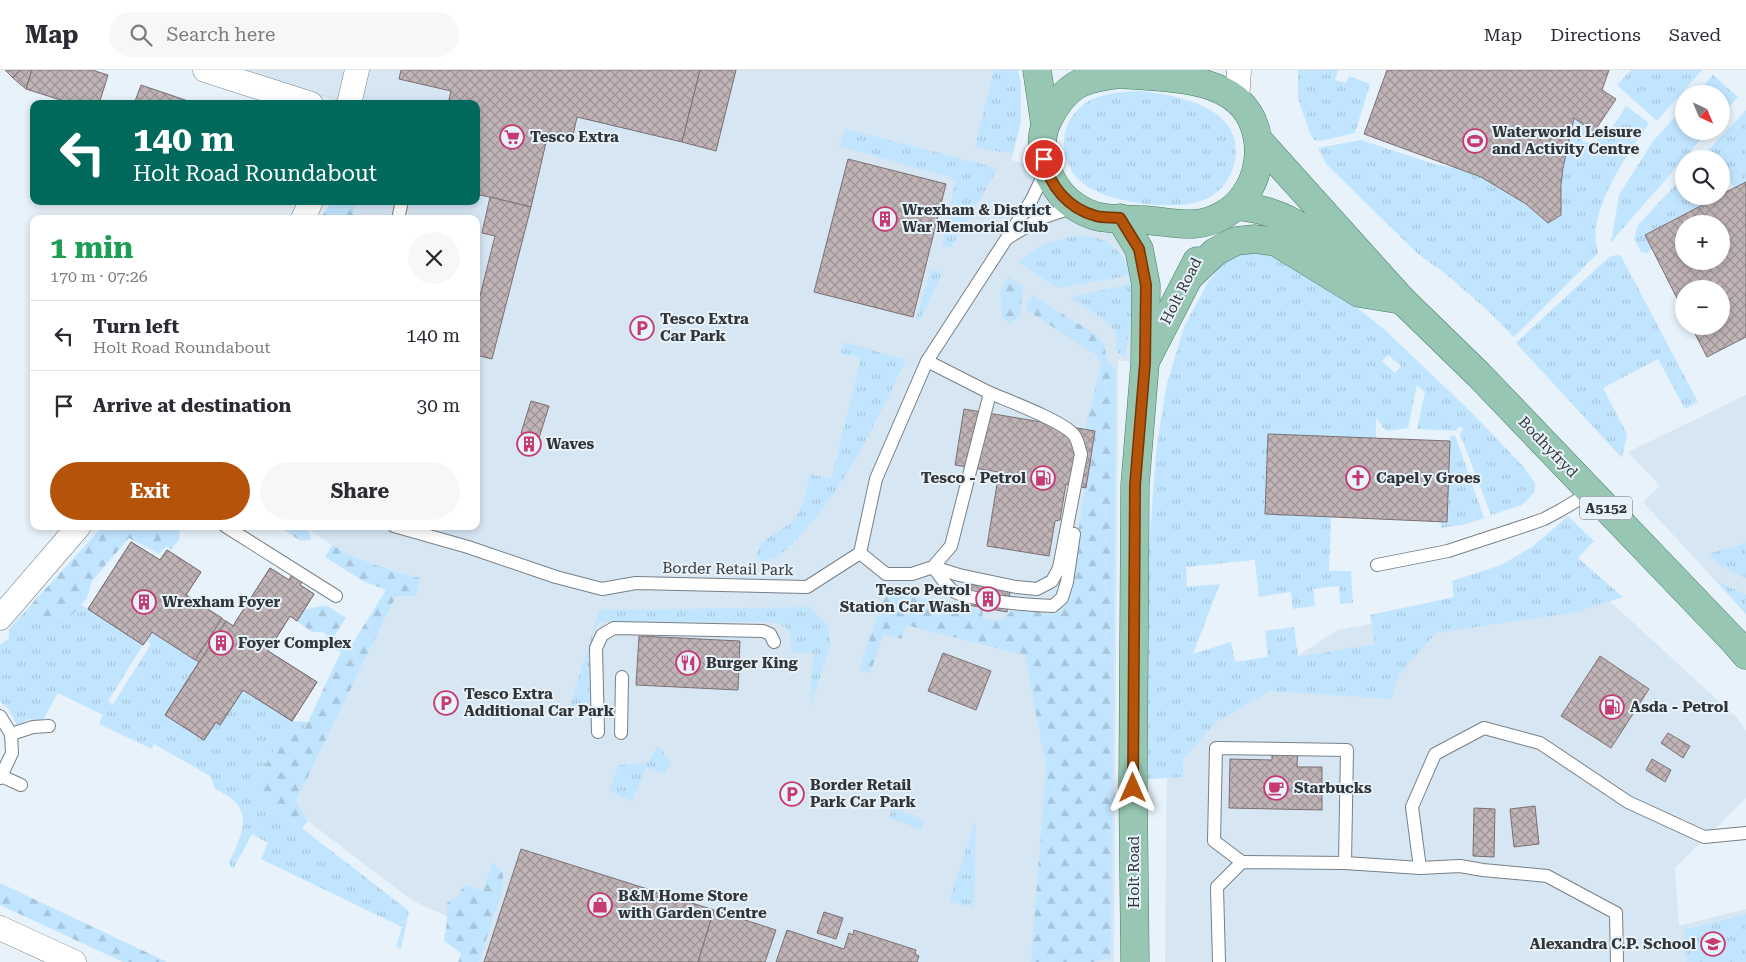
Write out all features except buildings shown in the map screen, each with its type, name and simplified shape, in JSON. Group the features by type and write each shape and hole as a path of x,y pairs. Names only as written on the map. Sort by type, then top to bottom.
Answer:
{"main road":[{"path":"1037,70 1045,124 1042,147 1046,170 1057,191 1074,206 1096,216 1194,224 1226,212"},
{"path":"1045,124 1056,102 1074,86 1096,77 1118,72 1198,76 1237,100 1252,119 1259,141"},
{"name":"Holt Road","path":"1145,363 1226,212 1251,187 1259,165 1259,141"},
{"name":"Bodhyfryd","path":"1259,141 1402,300 1479,375 1742,647"},
{"name":"Bodhyfryd","path":"1226,212 1255,208 1290,221 1402,300"},
{"name":"Holt Road","path":"1120,218 1139,249 1146,285 1145,363 1135,485 1133,778 1135,962"},
{"path":"1190,276 1215,252 1236,242 1255,239 1276,242 1359,293 1402,300"}],"street":[{"path":"205,70 268,97 286,100"},
{"path":"351,100 357,70"},
{"path":"1237,100 1239,70"},
{"path":"0,618 76,530"},
{"path":"0,928 74,962"}],"lane":[{"path":"990,393 952,546 933,567 912,574 886,574 860,553 876,480 927,361 1031,201 1046,170"},
{"path":"1007,238 1041,218 1074,206"},
{"path":"927,361 990,393 1068,428 1076,437 1080,454 1072,506 1059,568 1052,581 1038,588 1016,587 959,575 933,567"},
{"path":"1377,565 1448,550 1527,526 1562,510 1591,492"},
{"path":"933,567 952,590 969,596 1036,606 1054,606 1062,598 1066,582 1075,528 1072,506"},
{"path":"230,530 336,596"},
{"name":"Border Retail Park","path":"408,530 602,589 636,583 807,587 860,553"},
{"path":"598,732 596,648 602,635 614,628 763,631 770,634 774,642"},
{"path":"621,733 622,678"},
{"path":"0,716 11,734 12,753 0,777 21,785"},
{"path":"11,734 33,727 49,726"},
{"path":"1420,868 1412,807 1435,754 1484,728 1540,743 1628,802 1704,837 1746,833"},
{"path":"1344,863 1347,750 1216,748 1214,841 1242,862 1344,863 1420,868 1460,866 1547,876 1616,913 1617,962"},
{"path":"1219,962 1217,887 1242,862"}],"shaded area":[{"path":"246,70 994,70 974,146 1013,154 1011,160 1042,168 1096,219 1136,249 1141,363 1118,360 1114,962 458,962 471,927 413,901 308,821 296,801 396,596 420,578 367,562 343,552 310,530 480,530 480,215 323,215 329,205 480,205 480,100 332,100"},
{"path":"1746,395 1746,614 1643,502 1660,486 1628,452"},
{"path":"1591,584 1737,718 1746,731 1746,798 1675,868 1679,926 1746,909 1746,962 1165,962 1167,751 1210,714 1337,630"}],"green space":[{"path":"994,70 1018,70 1021,83 1021,122 1013,154 974,147"},
{"path":"1298,70 1338,70 1335,80 1346,83 1349,76 1370,84 1355,133 1321,141 1314,140 1298,98"},
{"path":"1631,70 1702,70 1689,85 1675,85 1675,101 1657,121 1617,85"},
{"path":"1713,75 1724,85 1704,85"},
{"path":"1730,90 1738,97 1730,106"},
{"path":"1140,91 1170,96 1202,105 1226,123 1234,136 1235,160 1226,182 1208,198 1188,204 1173,205 1157,205 1124,200 1095,191 1084,184 1073,173 1066,158 1064,142 1067,126 1073,115 1088,101 1097,97"},
{"path":"1626,106 1649,123 1625,159 1604,200 1595,229 1598,253 1514,337 1485,308 1447,275 1417,253 1326,164 1318,148 1361,140 1434,164 1459,169 1481,177 1505,190 1541,215 1548,223 1561,215 1563,166 1574,118 1589,128 1581,141 1592,143 1608,134"},
{"path":"1746,110 1746,182 1734,188 1730,181 1730,150 1709,150 1718,140 1730,140 1730,127"},
{"path":"1675,117 1675,140 1700,140 1691,150 1675,150 1675,169 1611,242 1619,195 1653,141"},
{"path":"845,129 998,168 951,248 942,244 956,179 839,146"},
{"path":"1675,185 1675,205 1702,205 1683,215 1675,215 1675,219 1645,235 1652,249 1647,253 1641,252 1634,239 1638,225"},
{"path":"329,205 355,205 353,215 323,215"},
{"path":"1075,236 1091,237 1106,241 1124,259 1133,275 1057,288 1018,262 1045,244"},
{"path":"1249,253 1276,255 1355,306 1385,330 1471,412 1523,466 1535,483 1535,492 1522,505 1491,515 1460,434 1463,429 1459,426 1456,431 1417,429 1425,392 1417,385 1408,428 1386,431 1376,418 1376,438 1269,434 1265,514 1331,517 1329,571 1351,571 1353,603 1340,604 1339,586 1313,589 1315,606 1293,609 1291,592 1259,597 1255,560 1186,567 1187,587 1220,584 1193,654 1231,642 1235,662 1268,657 1265,631 1294,627 1298,657 1375,644 1370,615 1454,597 1452,581 1501,565 1532,547 1568,516 1594,541 1578,558 1623,597 1577,612 1436,633 1399,674 1391,699 1270,691 1216,722 1183,759 1183,777 1148,779 1148,561 1156,452 1166,387 1184,327 1208,282 1226,259","holes":["1388,355 1401,366 1395,373 1382,361"]},
{"path":"1621,256 1698,402 1685,409 1658,359 1603,388 1627,434 1622,458 1516,343 1609,257"},
{"path":"931,269 942,273 920,320 916,319"},
{"path":"1008,277 1023,287 1020,316 1010,323 1002,317 1000,291"},
{"path":"1134,283 1135,299 1125,356 1118,353 1116,334 1113,328 1096,313 1069,298"},
{"path":"1032,295 1095,334 1104,344 1107,360 1116,371 1111,957 1095,962 1031,962 1046,767 1025,655 906,625 902,639 884,634 870,673 859,670 881,605 885,597 893,594 983,610 982,618 1001,621 1016,607 1054,615 1061,611 1066,603 1095,431 1085,429 1101,366 1095,354 1025,309"},
{"path":"844,342 906,360 861,449 835,492 791,546 776,557 761,561 756,555 762,543 787,525 799,511 810,474 831,479 861,358 840,353"},
{"path":"1455,435 1484,518 1467,524 1441,528 1441,521 1447,522 1450,436"},
{"path":"99,530 180,530 179,540 171,549 166,546 159,554 129,538 92,581 87,598 68,620 51,627 34,619 29,607"},
{"path":"284,530 307,530 311,540 301,541"},
{"path":"1746,543 1746,578 1721,566 1708,554"},
{"path":"332,545 363,561 420,578 416,596 396,596 296,801 308,821 302,828 276,808 250,792 281,738 303,732 341,652 332,647 323,653 321,646 327,635 323,632 312,632 297,621 303,610 326,605 346,618 334,636 351,646 386,590 363,581 325,557"},
{"path":"1716,580 1746,595 1746,614"},
{"path":"81,605 143,645 108,701 113,704 151,644 147,641 152,632 199,662 165,715 204,740 216,722 220,725 243,690 292,721 308,722 303,732 281,738 250,792 276,808 409,911 401,949 396,946 402,927 261,859 268,843 252,834 233,869 229,863 239,840 243,820 237,804 228,796 215,789 210,776 154,744 152,749 99,724 103,715 58,693 42,722 30,719 17,725 9,710 0,701 0,645 9,638 9,629 29,607 34,619 68,620"},
{"path":"810,607 828,626 831,644 810,707 813,653 791,653 790,635 783,626 771,622 600,622 593,635 590,708 570,707 599,610"},
{"path":"658,745 671,762 665,773 647,767 632,801 609,791 619,765 648,762"},
{"path":"892,808 925,820 921,829 889,818"},
{"path":"976,819 974,908 949,901"},
{"path":"493,862 503,874 503,887 479,962 458,962 461,953 444,941 447,903 459,895 464,885 483,891"},
{"path":"0,883 167,962 123,962 0,905"},
{"name":"Alexandra C.P. School","path":"1746,914 1746,962 1687,962 1684,930"}],"place":[{"name":"Tesco Extra","path":"512,137"},
{"name":"Waterworld Leisure and Activity Centre","path":"1475,141"},
{"name":"Wrexham & District War Memorial Club","path":"885,219"},
{"name":"Tesco Extra Car Park","path":"642,328"},
{"name":"Waves","path":"529,444"},
{"name":"Tesco - Petrol","path":"1043,478"},
{"name":"Capel y Groes","path":"1358,478"},
{"name":"Tesco Petrol Station Car Wash","path":"988,599"},
{"name":"Wrexham Foyer","path":"144,602"},
{"name":"Foyer Complex","path":"221,643"},
{"name":"Burger King","path":"688,663"},
{"name":"Tesco Extra Additional Car Park","path":"446,703"},
{"name":"Asda - Petrol","path":"1612,707"},
{"name":"Starbucks","path":"1276,788"},
{"name":"Border Retail Park Car Park","path":"792,794"},
{"name":"B&M Home Store with Garden Centre","path":"600,905"},
{"name":"Alexandra C.P. School","path":"1713,944"}],"route":[{"path":"1044,159 1046,170 1057,191 1074,206 1096,216 1120,218 1139,249 1146,285 1145,363 1135,485 1133,788"}]}
